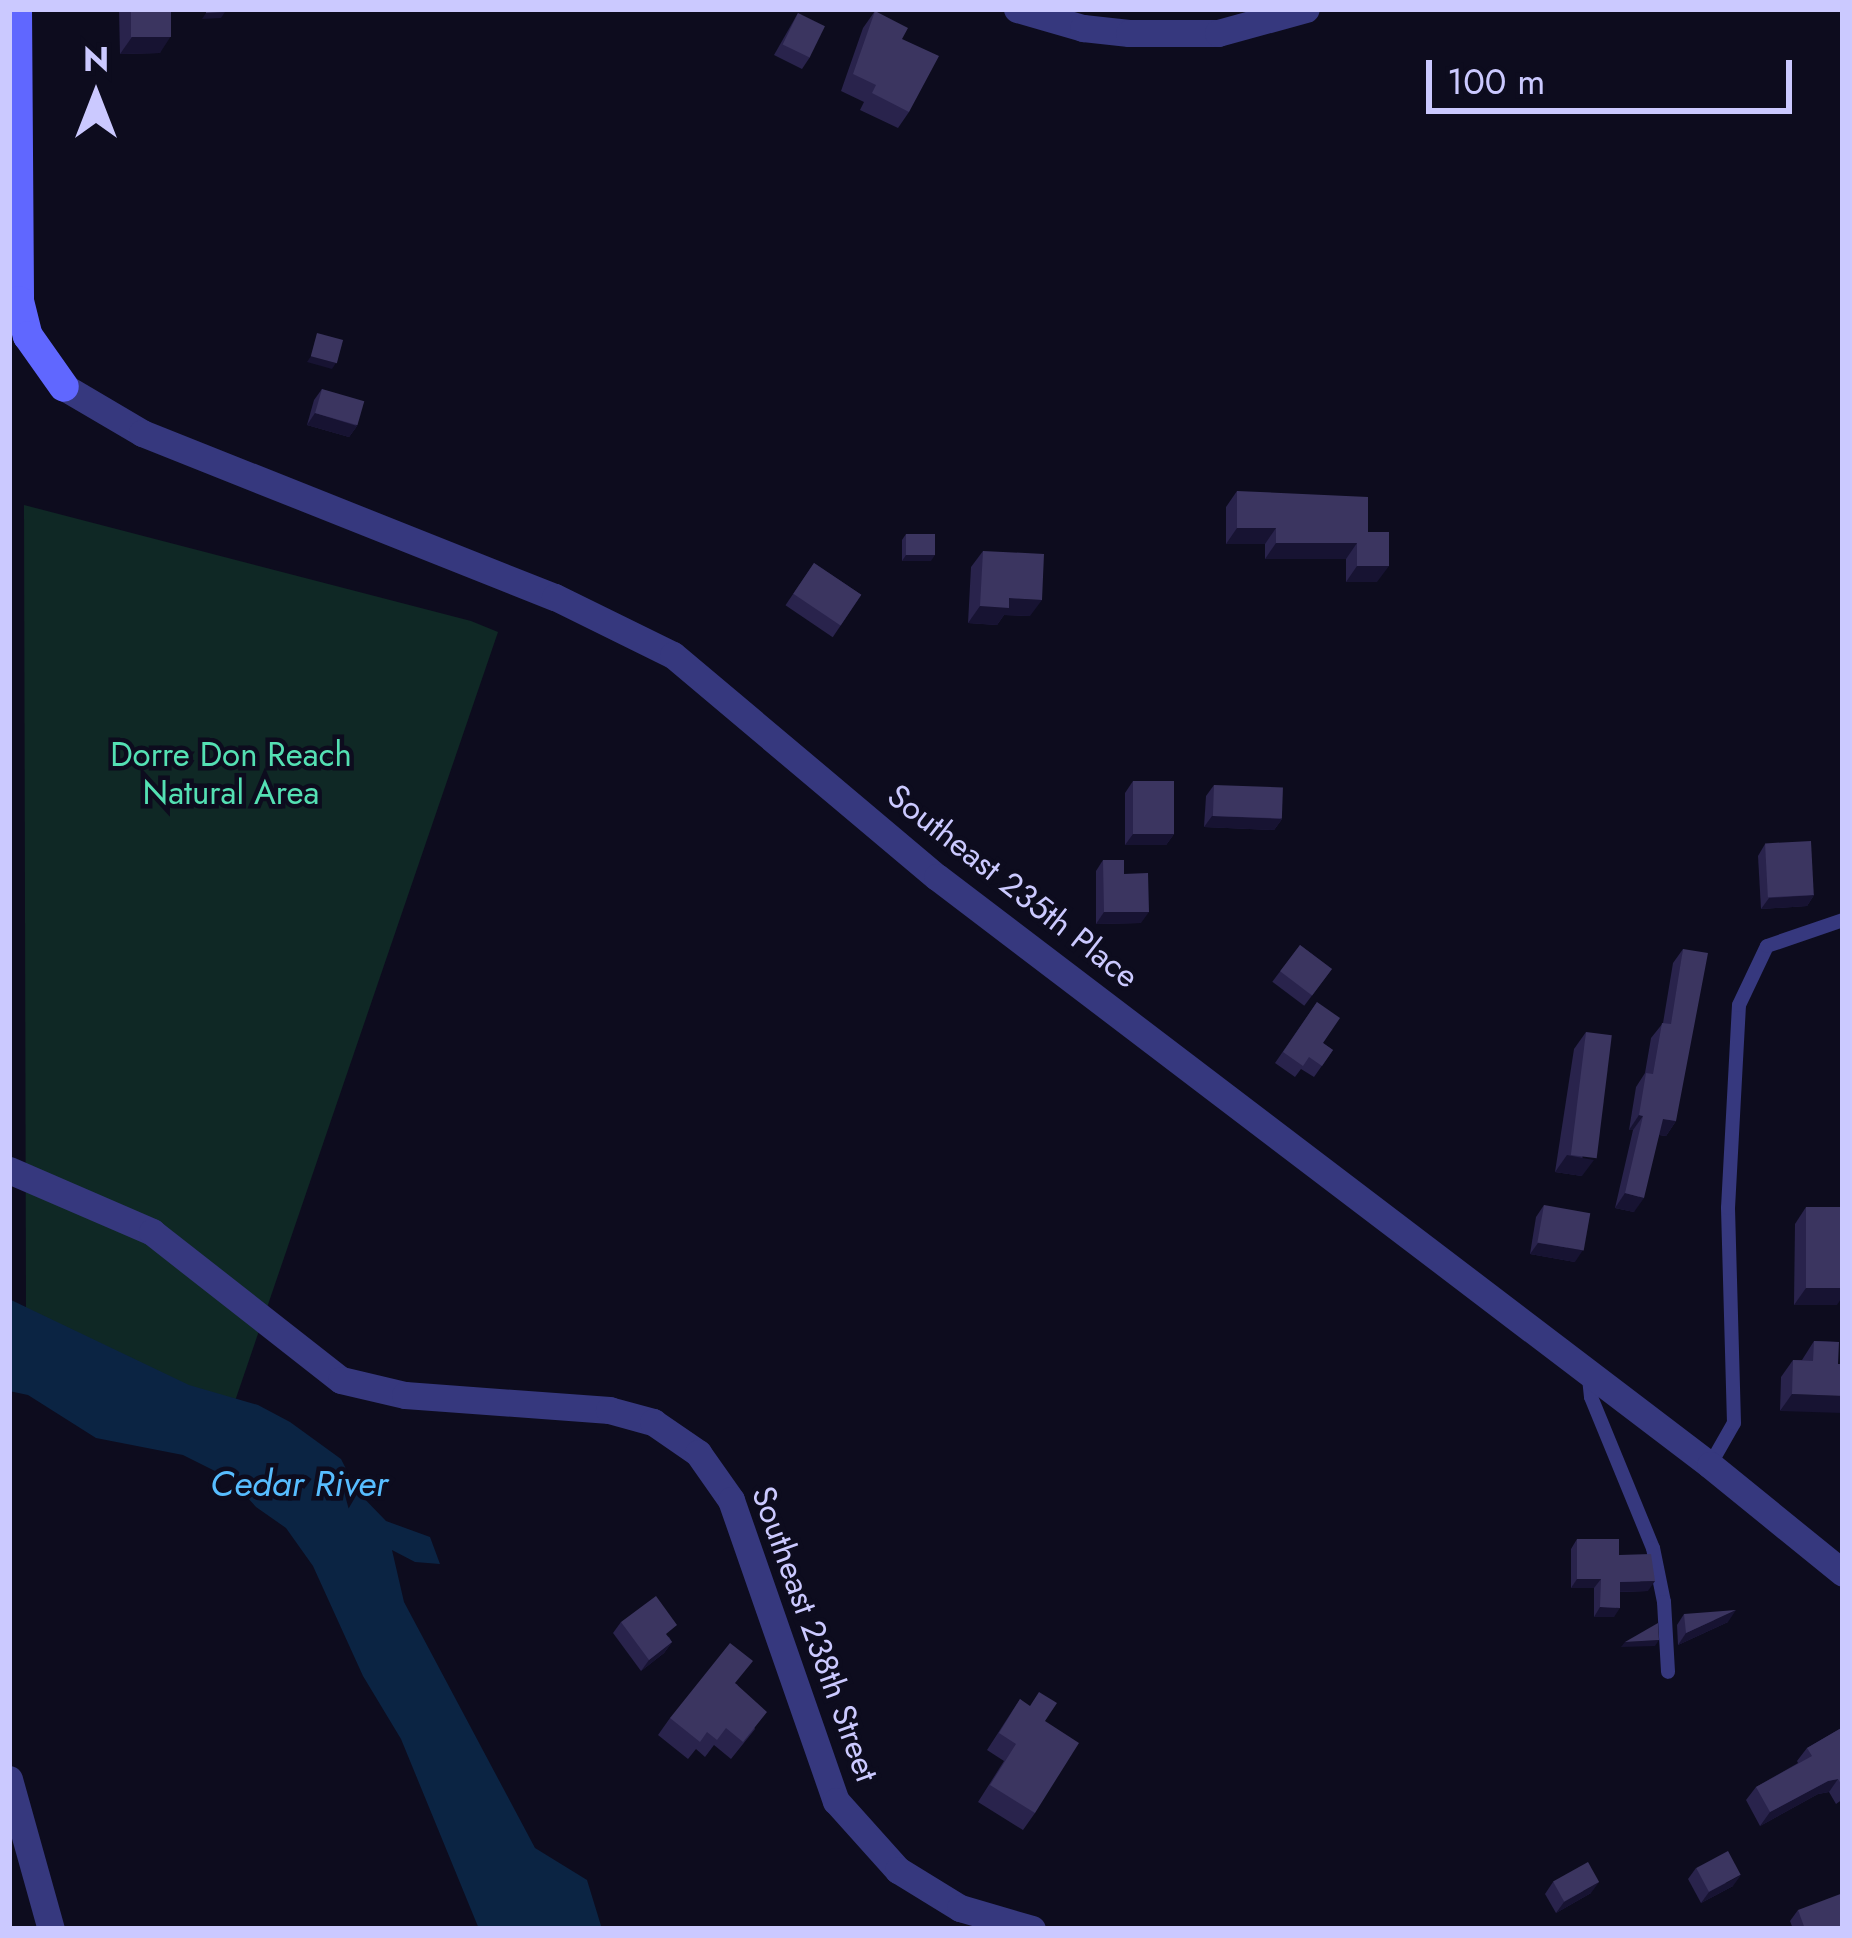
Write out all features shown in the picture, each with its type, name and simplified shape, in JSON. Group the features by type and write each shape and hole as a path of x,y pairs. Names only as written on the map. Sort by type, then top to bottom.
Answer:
{"street":[{"path":"17,9 19,301 28,336 64,387"},
{"path":"1018,9 1083,28 1129,33 1218,33 1306,9"},
{"name":"Southeast 235th Place","path":"64,387 142,433 555,597 674,655 937,877 1711,1465 1843,1573"},
{"name":"Southeast 238th Street","path":"9,1170 152,1232 340,1380 405,1395 609,1410 653,1421 698,1453 731,1500 836,1801 898,1870 960,1908 1032,1929"},
{"path":"9,1778 50,1929"}],"lane":[{"path":"1711,1465 1734,1423 1729,1208 1739,1005 1755,962 1767,946 1843,920"},
{"path":"1588,1372 1591,1397 1653,1548 1664,1602 1668,1672"}],"green space":[{"name":"Dorre Don Reach Natural Area","path":"24,505 471,621 498,632 234,1404 190,1391 26,1312"}],"water":[{"name":"Cedar River","path":"9,1299 189,1385 258,1405 290,1422 341,1459 357,1491 386,1521 430,1537 440,1564 415,1562 392,1550 404,1602 535,1848 587,1880 602,1929 479,1929 401,1739 363,1676 313,1566 286,1528 256,1507 231,1479 183,1455 96,1438 28,1395 9,1391"}],"building":[{"path":"131,9 171,9 171,37 131,37"},
{"path":"875,11 908,28 902,39 939,56 909,112 872,93 876,85 853,74"},
{"path":"798,13 825,26 810,58 783,44"},
{"path":"317,333 343,340 337,363 311,356"},
{"path":"322,389 364,401 357,425 315,413"},
{"path":"1237,491 1368,497 1368,532 1389,532 1389,566 1357,566 1357,543 1276,543 1276,528 1237,528"},
{"path":"906,534 935,534 935,555 906,555"},
{"path":"983,551 1044,554 1042,600 1009,598 1009,608 980,606"},
{"path":"814,563 861,595 841,626 793,594"},
{"path":"1133,781 1174,781 1174,834 1133,834"},
{"path":"1214,785 1283,787 1282,818 1213,816"},
{"path":"1811,841 1814,895 1768,897 1765,843"},
{"path":"1103,860 1124,860 1124,874 1148,873 1149,912 1104,912"},
{"path":"1300,945 1332,969 1312,995 1280,971"},
{"path":"1683,949 1708,953 1676,1121 1663,1119 1644,1198 1625,1193 1643,1116 1639,1115 1646,1073 1653,1074 1662,1023 1671,1024"},
{"path":"1317,1002 1340,1018 1323,1043 1333,1050 1322,1066 1309,1057 1303,1066 1283,1052"},
{"path":"1586,1032 1612,1035 1597,1158 1571,1155"},
{"path":"1544,1205 1590,1213 1584,1251 1537,1242"},
{"path":"1806,1207 1843,1207 1843,1288 1806,1288"},
{"path":"1814,1341 1839,1342 1843,1396 1792,1394 1793,1360 1813,1361"},
{"path":"1577,1539 1619,1539 1619,1555 1651,1554 1655,1581 1620,1582 1620,1608 1600,1607 1601,1579 1577,1579"},
{"path":"656,1596 677,1625 666,1634 672,1642 649,1660 621,1622"},
{"path":"1736,1610 1686,1633 1684,1614"},
{"path":"1658,1623 1659,1640 1625,1642"},
{"path":"730,1643 753,1661 735,1683 767,1712 743,1742 726,1728 717,1740 707,1732 700,1742 670,1718"},
{"path":"1039,1692 1057,1703 1045,1721 1079,1743 1035,1813 990,1785 1016,1744 999,1733 1020,1699 1030,1706"},
{"path":"1843,1727 1843,1787 1838,1779 1828,1781 1770,1812 1756,1787 1812,1756 1807,1748"},
{"path":"1728,1851 1741,1875 1709,1892 1696,1868"},
{"path":"1588,1862 1599,1882 1564,1902 1553,1881"},
{"path":"1843,1893 1843,1925 1805,1929 1798,1910"}]}
